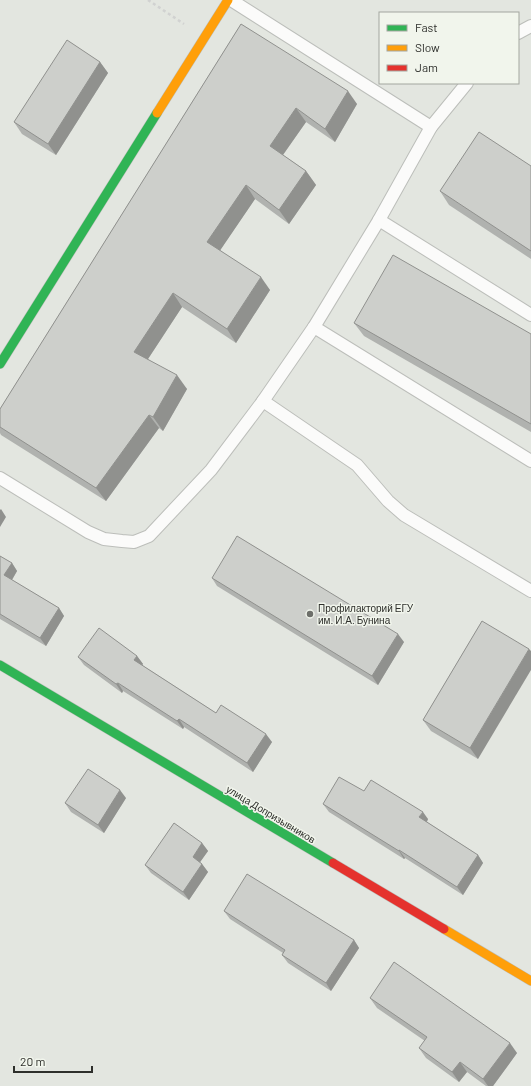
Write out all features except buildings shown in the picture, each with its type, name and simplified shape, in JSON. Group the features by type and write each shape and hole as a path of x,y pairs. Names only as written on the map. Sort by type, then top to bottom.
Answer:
{"street":[{"path":"0,364 228,0"},
{"name":"улица Допризывников","path":"0,665 531,981"}],"lane":[{"path":"231,0 431,127"},
{"path":"519,32 531,26"},
{"path":"0,478 88,532 104,539 134,542 150,536 211,470 263,401 314,327 379,220 431,127 466,84"},
{"path":"379,220 531,315"},
{"path":"314,327 531,461"},
{"path":"263,401 357,465 388,501 404,515 531,591"}],"path":[{"path":"148,0 205,37"}],"traffic: fast":[{"path":"0,364 157,113"},
{"path":"0,665 333,863"}],"traffic: slow":[{"path":"157,113 228,0"},
{"path":"444,929 531,981"}],"traffic: jam":[{"path":"333,863 444,929"}],"place":[{"name":"Профилакторий ЕГУ им. И.А. Бунина","path":"310,614"}]}
